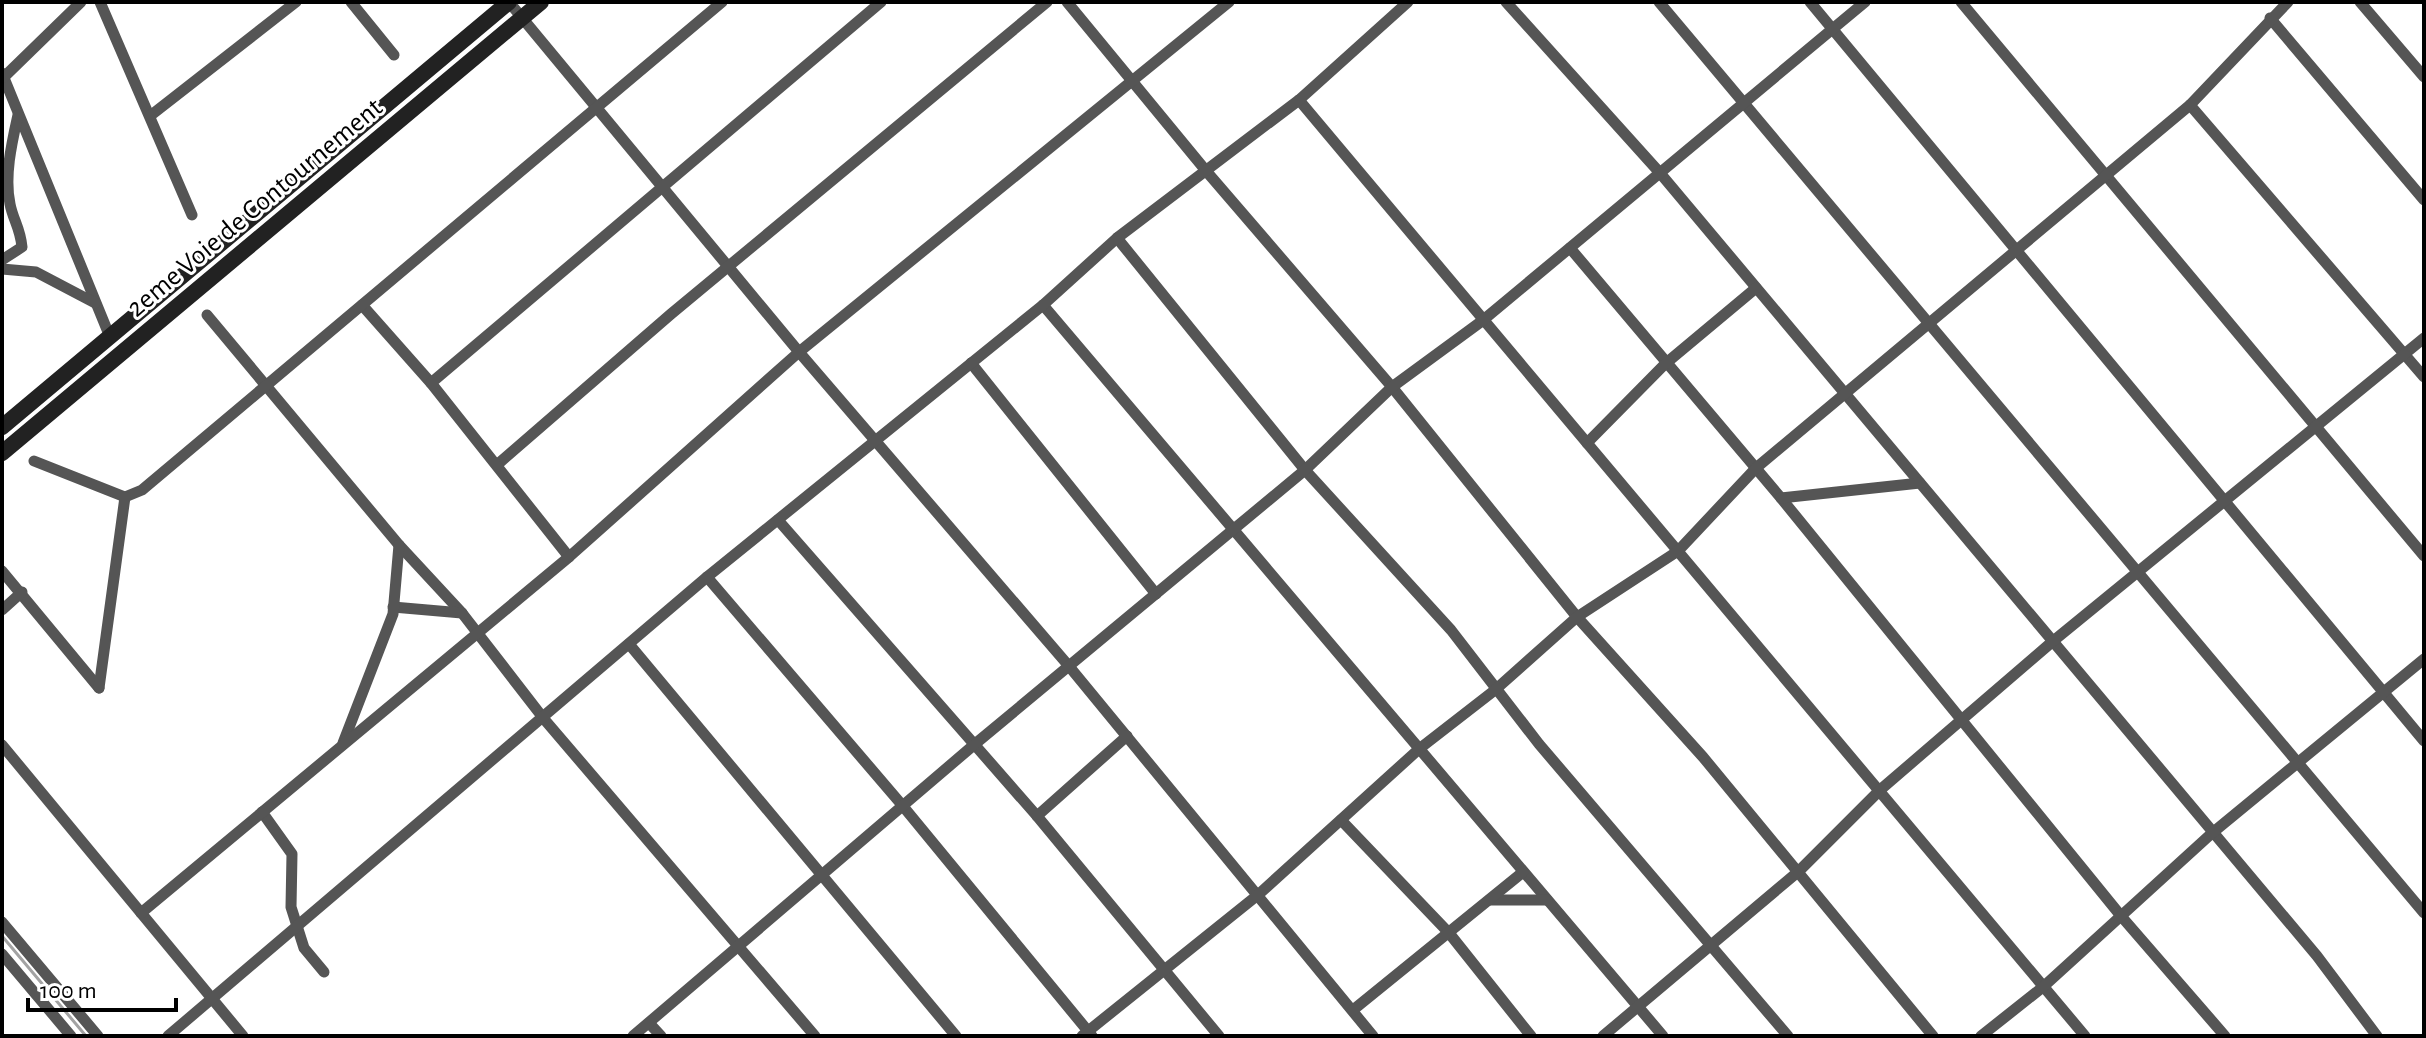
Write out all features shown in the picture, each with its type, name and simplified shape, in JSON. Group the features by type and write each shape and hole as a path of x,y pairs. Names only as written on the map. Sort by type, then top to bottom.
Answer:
{"main road":[{"path":"2,427 509,2"},
{"name":"2eme Voie de Contournement","path":"2,453 541,2"}],"street":[{"path":"81,2 3,75 110,337"},
{"path":"100,2 192,215"},
{"path":"150,116 296,2"},
{"path":"351,2 394,55"},
{"path":"509,2 664,185 799,352 1068,665 1373,1036"},
{"path":"34,461 125,497 142,490 722,2"},
{"path":"431,383 881,2"},
{"path":"498,464 1047,2"},
{"path":"1067,2 1207,172 1392,387 1577,617 1799,871 1933,1036"},
{"path":"168,1036 296,923 544,719 707,577 1043,305 1117,238 1299,100 1408,2"},
{"path":"1506,2 1660,173 2211,834 2317,956 2377,1036"},
{"path":"1659,2 2424,913"},
{"path":"1810,2 2424,741"},
{"path":"633,1036 1068,665 1305,470 1392,387 1482,321 1865,2"},
{"path":"1961,2 2424,556"},
{"path":"707,577 902,805 1087,1034 1259,894 1419,749 1495,690 1577,617 1678,551 1756,468 2190,105 2288,2"},
{"path":"2360,2 2424,77"},
{"path":"141,913 569,557 799,352 1224,4"},
{"path":"2270,18 2424,200"},
{"path":"1299,100 2085,1036"},
{"path":"2190,105 2424,377"},
{"path":"2,172 11,149 18,114"},
{"path":"2,260 22,247 20,224 10,205 11,149"},
{"path":"1117,238 1305,470 1451,630 1495,690 1788,1036"},
{"path":"1570,248 1781,498 2121,916 2225,1036"},
{"path":"2,269 36,272 95,303"},
{"path":"1587,443 1665,364 1756,288"},
{"path":"362,305 498,464 569,557"},
{"path":"1043,305 1663,1036"},
{"path":"207,315 399,545 462,613 544,719 815,1036"},
{"path":"1603,1036 1799,871 1880,790 2052,642 2424,338"},
{"path":"971,363 1156,594"},
{"path":"1781,498 1920,483"},
{"path":"2,571 99,688 125,497"},
{"path":"778,520 1037,816 1219,1036"},
{"path":"343,745 393,607 399,545"},
{"path":"2,610 22,592"},
{"path":"393,607 462,613"},
{"path":"629,644 824,873 956,1036"},
{"path":"1981,1036 2043,987 2211,834 2424,659"},
{"path":"1037,816 1127,736"},
{"path":"2,745 243,1036"},
{"path":"262,812 292,854 291,907 304,948 324,972"},
{"path":"1341,820 1449,933 1531,1036"},
{"path":"1353,1010 1523,872"},
{"path":"1489,900 1547,900"},
{"path":"2,922 98,1036"},
{"path":"2,954 71,1036"},
{"path":"649,1023 661,1036"}],"waterway":[{"path":"2,936 86,1036"}]}
